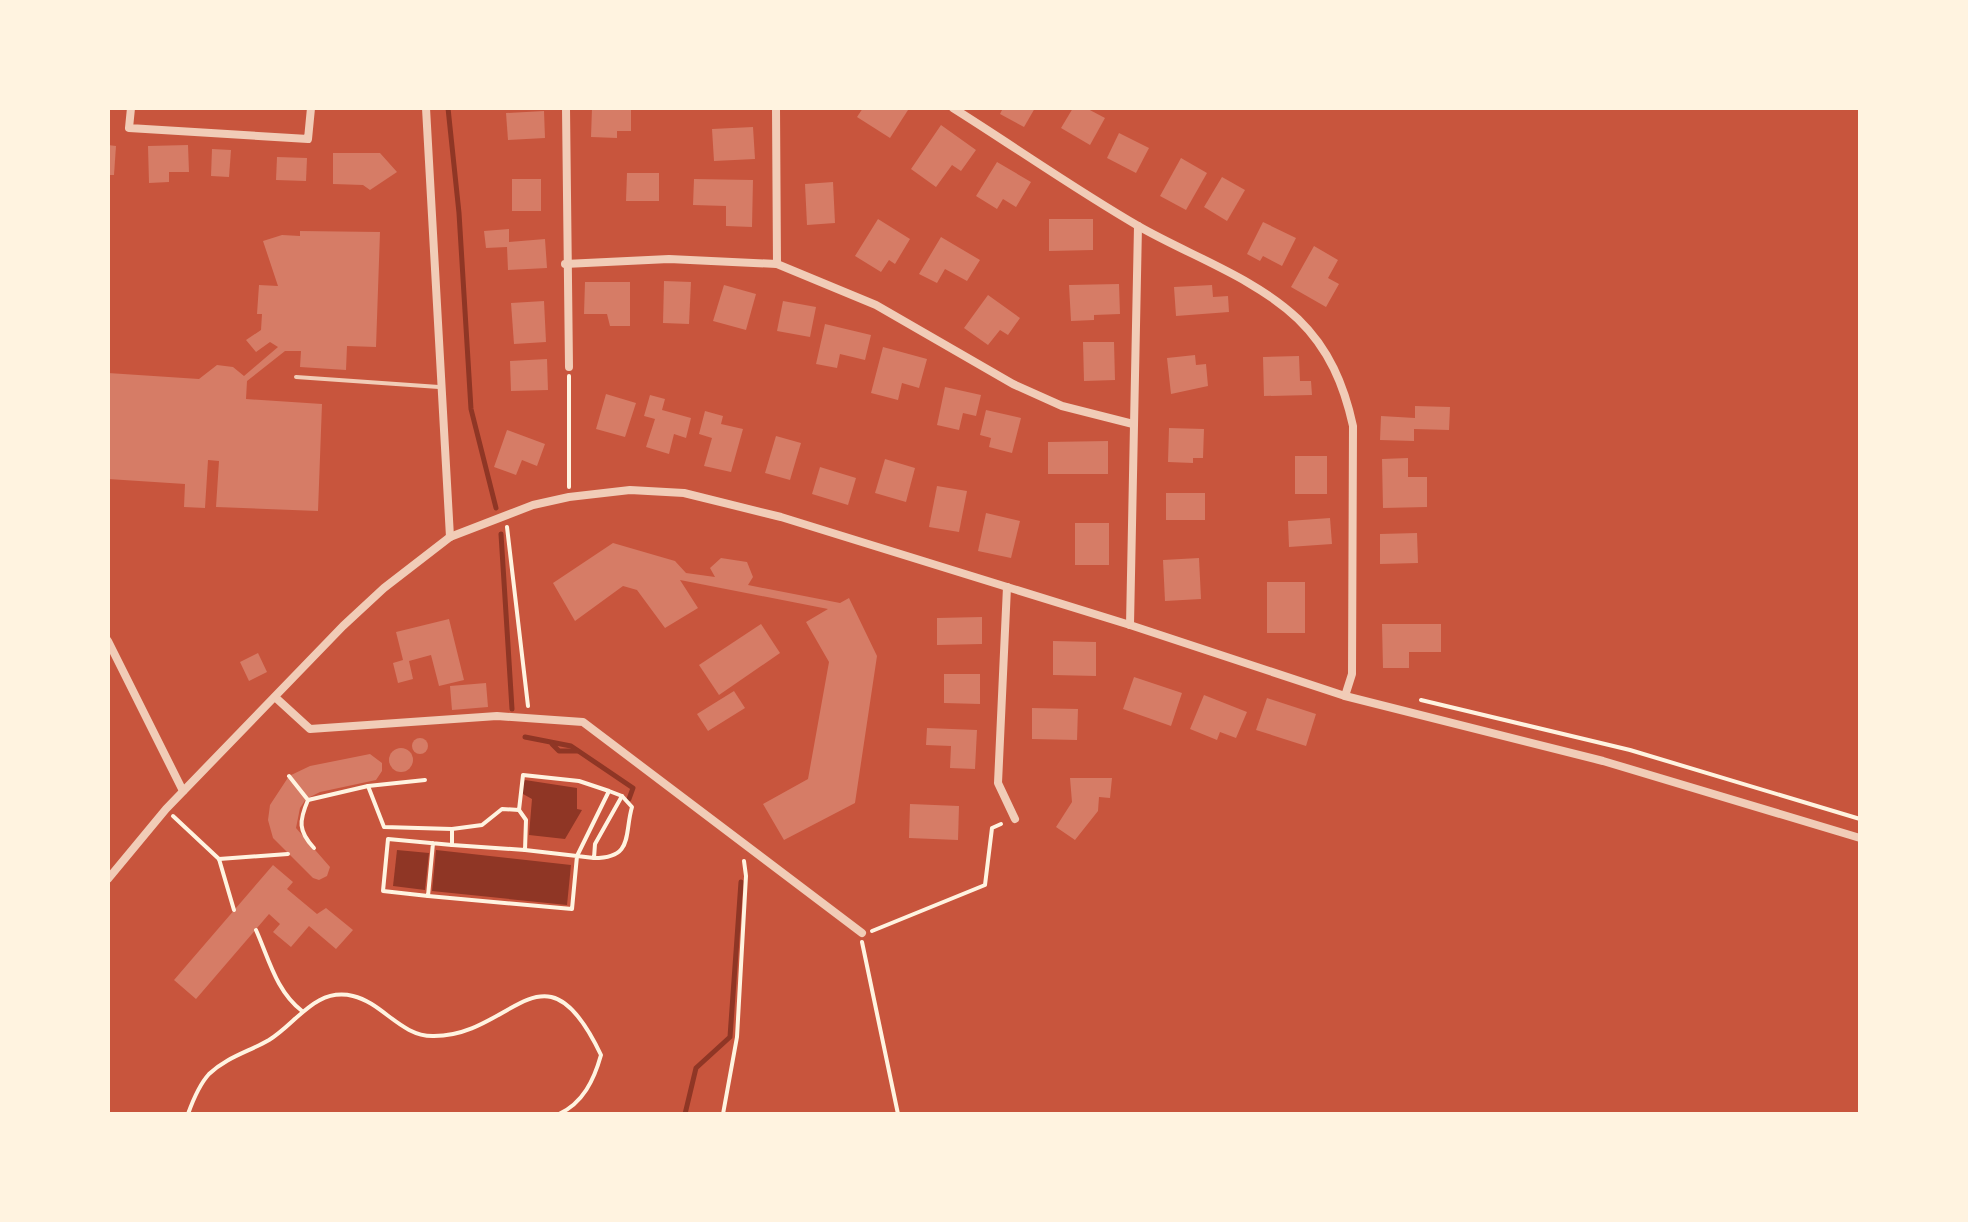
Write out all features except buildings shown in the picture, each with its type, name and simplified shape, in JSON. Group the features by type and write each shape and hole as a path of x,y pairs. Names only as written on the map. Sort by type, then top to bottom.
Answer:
{"street":[{"path":"131,108 129,128 308,139 311,108"},
{"path":"426,108 450,537"},
{"path":"566,108 569,367"},
{"path":"776,108 777,264"},
{"path":"953,108 1138,226 1268,296 1299,320 1324,351 1345,388 1352,426 1352,674 1345,696"},
{"path":"1130,625 1138,226"},
{"path":"565,264 669,260 777,264 876,305 972,362 1062,406 1133,424"},
{"path":"108,879 166,809 275,696 384,588 450,537 506,514 569,496 630,490 684,493 780,517 1345,696 1603,761 1860,838"},
{"path":"1007,587 998,783 1015,818"},
{"path":"108,641 183,791"},
{"path":"275,696 310,728 529,716 582,722 862,934"}],"lane":[{"path":"296,377 439,387"}],"path":[{"path":"569,367 569,496"},
{"path":"506,514 529,716"},
{"path":"525,850 526,820 520,810 522,775 579,781 609,791 622,796 632,807 627,843 618,853 594,858 576,856 525,850 388,839 383,890 572,910 576,856 609,791"},
{"path":"290,776 308,800"},
{"path":"308,800 368,786 424,780"},
{"path":"368,786 384,827 452,829 482,824 502,809 520,810"},
{"path":"594,858 594,844 622,796"},
{"path":"308,800 300,818 301,830 314,848"},
{"path":"166,809 219,859 234,910"},
{"path":"898,1114 862,934 985,885 992,828 1015,818"},
{"path":"452,829 452,845"},
{"path":"723,1114 737,1037 744,932 746,876 740,841"},
{"path":"428,896 433,843"},
{"path":"219,859 288,854"},
{"path":"256,930 279,987 288,1001 302,1011"},
{"path":"188,1114 207,1076 234,1055 270,1040 320,998 348,994 368,1000 393,1022 428,1037 455,1035 480,1026 514,1002 547,995 570,1006 590,1032 601,1055 594,1081 571,1108 559,1114"}],"shaded area":[{"path":"525,780 577,788 577,809 582,810 565,839 529,835 532,799 523,794 521,784"},
{"path":"397,850 429,853 425,890 393,886"},
{"path":"436,850 571,865 567,905 432,891"}],"waterway":[{"path":"448,108 471,409 496,508"},
{"path":"501,534 512,709"},
{"path":"525,737 571,746 633,788 629,799"},
{"path":"552,744 559,751 577,751"},
{"path":"685,1114 696,1068 730,1037 741,882"}]}
